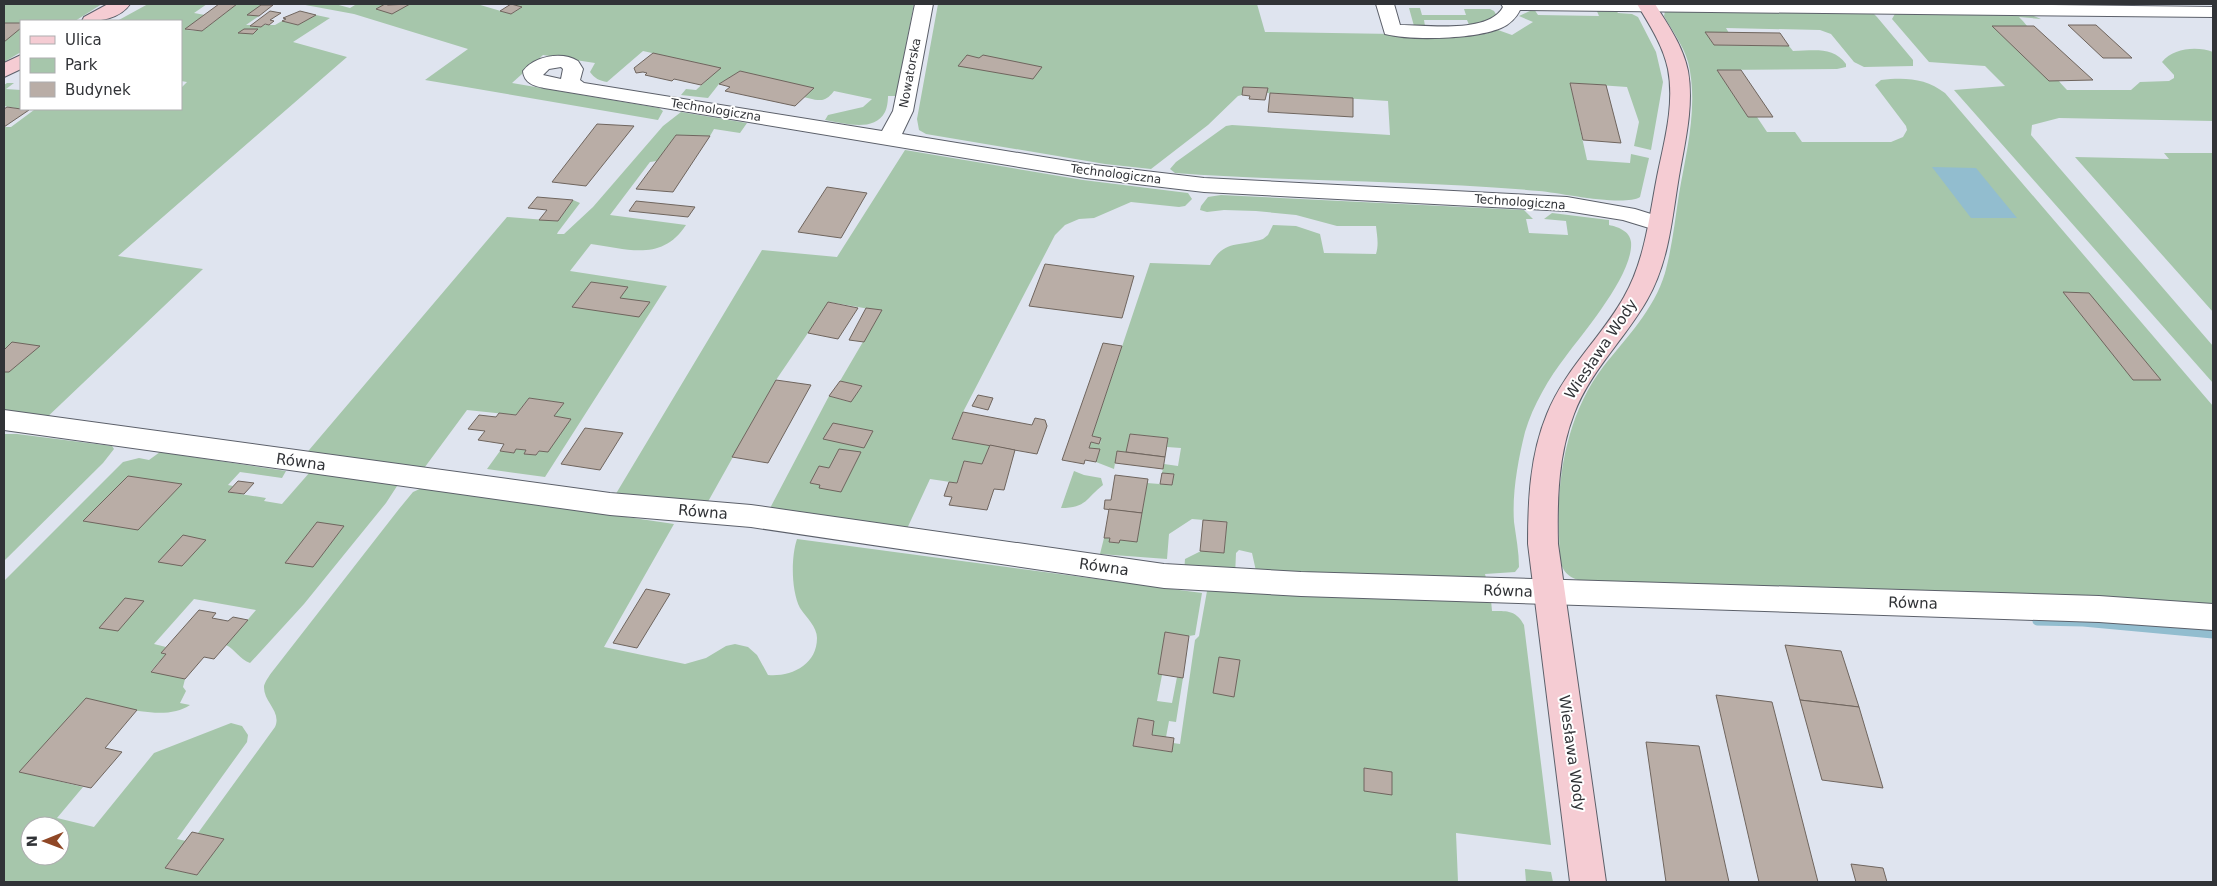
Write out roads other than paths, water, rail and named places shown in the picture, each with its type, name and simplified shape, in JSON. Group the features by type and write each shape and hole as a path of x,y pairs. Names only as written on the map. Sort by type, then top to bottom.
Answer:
{"street":[{"path":"93,20 121,4"},
{"name":"Nowatorska","path":"890,139 903,111 924,4"},
{"path":"1385,4 1392,30 1472,30 1488,28 1509,15 1511,4 1646,4 2213,12"},
{"name":"Wiesława Wody","path":"1588,882 1544,544 1542,502 1545,470 1560,414 1569,394 1585,369 1636,300 1647,276 1656,244 1671,158 1680,90 1674,54 1666,36 1646,4"},
{"path":"4,72 20,62"},
{"name":"Technologiczna","path":"577,87 1086,171 1204,185 1549,203 1618,212 1659,224"},
{"name":"Równa","path":"4,420 610,504 751,516 1164,576 1301,584 1550,593 2099,609 2213,617"}],"water":[{"path":"1932,167 1976,168 2017,218 1971,218"}],"waterway":[{"path":"2037,621 2083,622 2213,634"}]}
